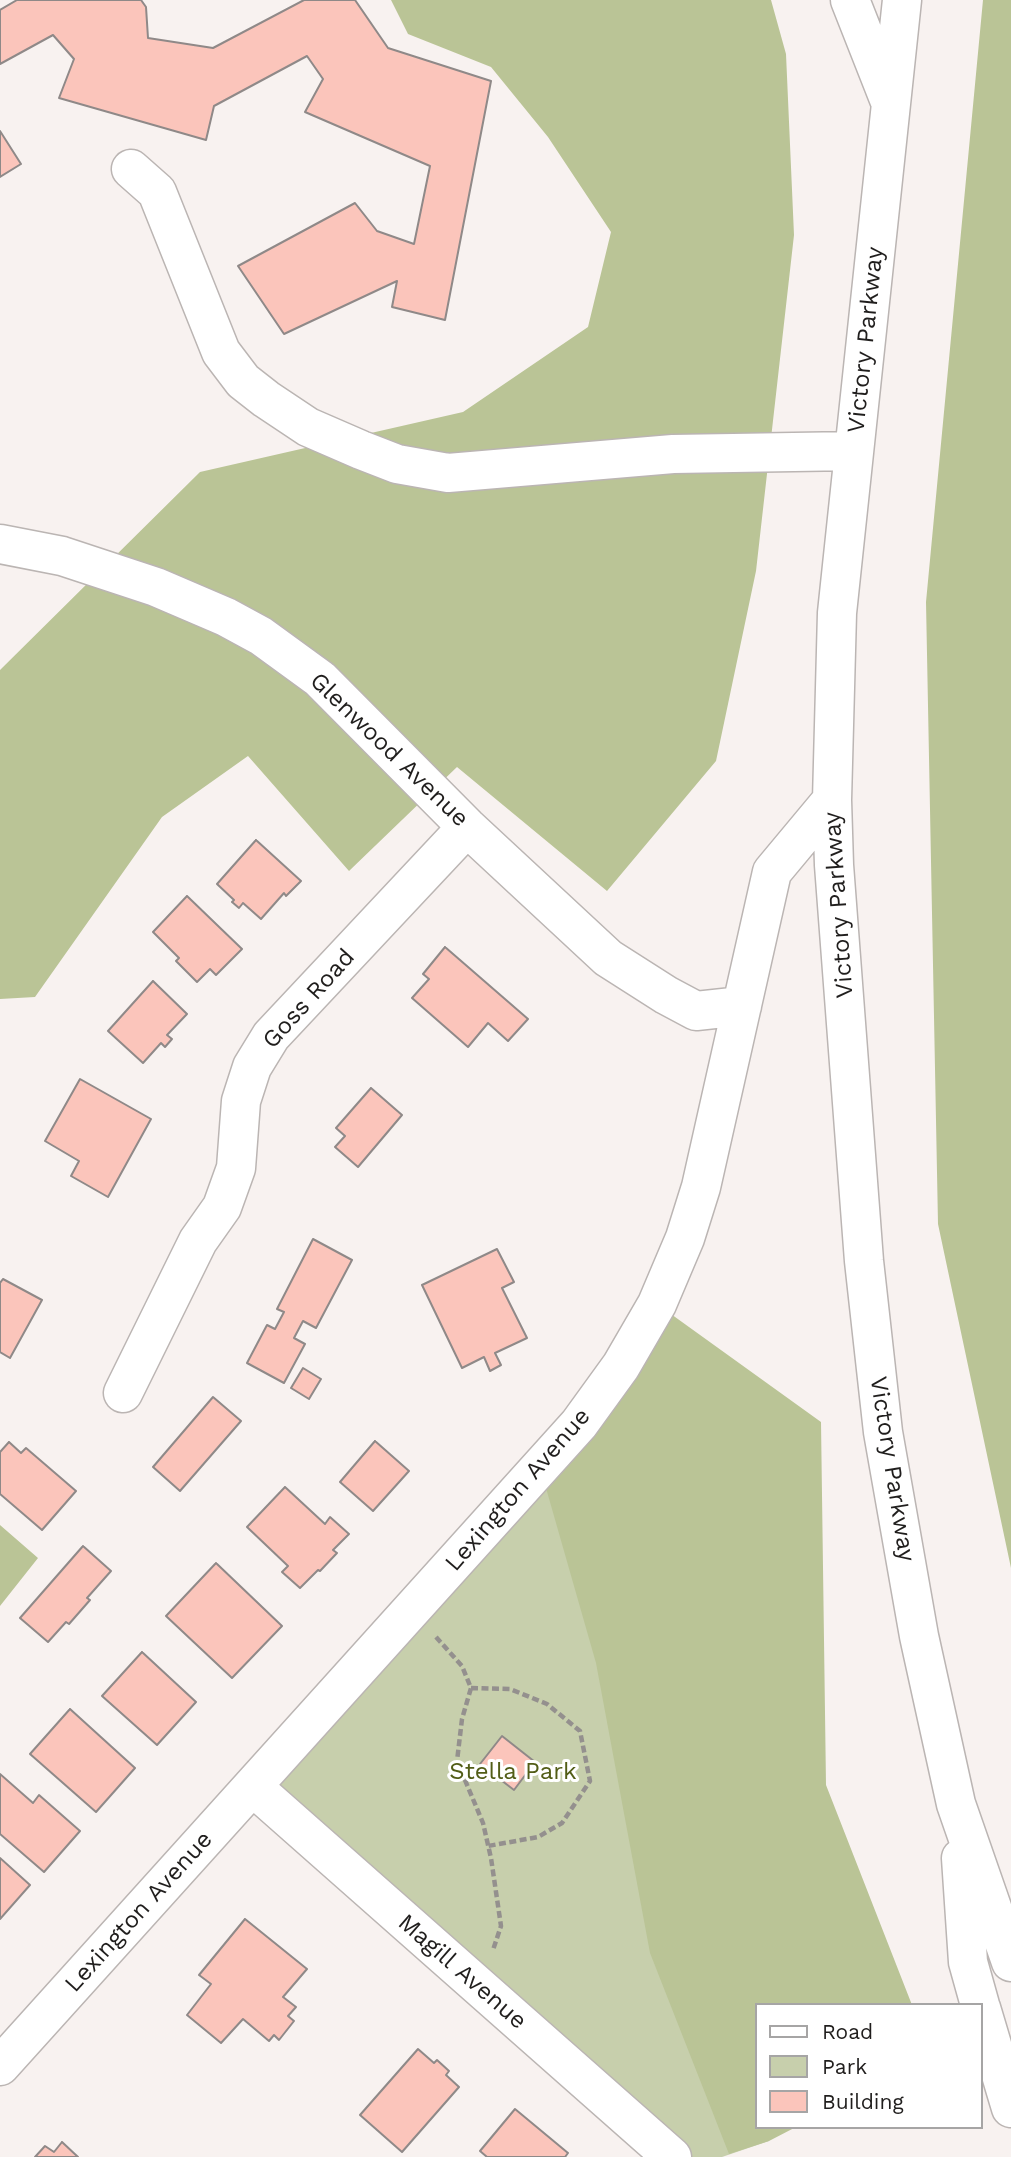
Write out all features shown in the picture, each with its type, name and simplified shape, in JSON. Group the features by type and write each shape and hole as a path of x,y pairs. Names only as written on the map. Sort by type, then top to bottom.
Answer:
{"street":[{"path":"850,0 892,107"},
{"name":"Victory Parkway","path":"902,0 837,613 832,800 834,865 864,1261 883,1432 919,1636 956,1804 1011,1962"},
{"path":"131,169 158,192 221,352 243,381 308,427 361,450 397,464 448,473 673,454 854,451"},
{"name":"Glenwood Avenue","path":"0,544 62,556 156,587 261,635 320,679 467,827 608,958 696,1011 741,1006"},
{"name":"Lexington Avenue","path":"0,2066 579,1424 621,1366 657,1304 685,1238 701,1187 772,872 832,800"},
{"name":"Goss Road","path":"123,1393 198,1241 222,1207 236,1168 241,1101 252,1067 271,1036 467,827"},
{"name":"Magill Avenue","path":"253,1787 672,2157"},
{"name":"Victory Parkway","path":"956,1804 968,1962 980,2003"},
{"name":"Victory Parkway","path":"983,2013 1011,2108"}],"path":[{"path":"410,1612 462,1666 471,1688 462,1719 457,1761 483,1823 501,1926 495,1948 471,1980"},
{"path":"471,1688 510,1689 547,1704 580,1731 590,1781 562,1823 538,1837 488,1846"}],"green space":[{"path":"391,0 771,0 786,54 794,235 756,571 716,761 607,891 457,767 349,871 248,756 162,817 35,997 0,999 0,670 200,472 463,412 588,327 611,232 548,137 491,67 408,34"},
{"path":"983,0 1011,0 1011,1568 938,1224 926,602"},
{"path":"657,1304 821,1422 826,1785 911,2003 755,2003 755,2129 792,2129 769,2141 729,2154 650,1953 596,1663 540,1467"},
{"name":"Stella Park","path":"579,1424 755,2119 755,2129 767,2129 769,2141 722,2157 672,2157 253,1787"},
{"path":"0,1525 38,1558 0,1606"}],"building":[{"path":"17,0 141,0 146,7 148,38 213,48 304,0 355,0 388,48 491,81 445,320 392,307 397,281 284,334 238,266 355,203 377,231 414,244 430,166 305,112 323,79 307,56 214,106 206,140 59,98 74,59 53,35 0,64 0,10"},
{"path":"0,131 21,164 0,177"},
{"path":"256,840 301,881 286,896 284,893 261,919 243,903 239,908 217,884"},
{"path":"187,896 242,949 216,975 210,969 197,982 176,961 179,958 153,932"},
{"path":"445,947 528,1019 508,1041 488,1023 468,1047 412,998 429,979 423,974"},
{"path":"153,981 187,1014 167,1035 172,1039 165,1047 161,1043 143,1063 108,1031"},
{"path":"80,1079 151,1119 108,1197 71,1176 79,1161 45,1141"},
{"path":"371,1088 402,1115 358,1167 335,1147 345,1136 336,1128"},
{"path":"313,1239 352,1260 316,1328 303,1321 294,1338 305,1344 284,1383 247,1363 267,1325 275,1329 284,1312 277,1309"},
{"path":"497,1249 514,1282 502,1288 527,1338 495,1353 501,1365 490,1371 484,1357 462,1368 422,1285"},
{"path":"3,1279 42,1300 10,1358 0,1352 0,1283"},
{"path":"303,1368 321,1379 309,1399 291,1388"},
{"path":"213,1397 241,1421 180,1491 153,1467"},
{"path":"375,1441 409,1471 373,1511 340,1482"},
{"path":"9,1442 21,1453 26,1448 76,1491 42,1530 0,1494 0,1452"},
{"path":"285,1487 325,1524 330,1517 349,1534 333,1550 337,1553 300,1588 282,1572 288,1566 247,1527"},
{"path":"83,1546 111,1571 69,1624 66,1622 48,1642 20,1618"},
{"path":"216,1563 282,1626 232,1678 166,1616"},
{"path":"142,1652 196,1702 157,1745 102,1696"},
{"path":"70,1709 135,1768 96,1812 30,1754"},
{"path":"502,1736 535,1762 514,1790 480,1764"},
{"path":"0,1774 33,1803 39,1795 80,1831 44,1872 0,1834"},
{"path":"0,1858 30,1885 0,1919"},
{"path":"245,1919 307,1969 283,1997 296,2007 288,2016 294,2021 279,2040 274,2035 269,2041 243,2019 221,2043 187,2015 211,1984 199,1975"},
{"path":"418,2049 434,2063 437,2060 449,2071 446,2075 459,2087 402,2152 360,2115"},
{"path":"515,2109 568,2153 565,2157 487,2157 480,2151"},
{"path":"62,2142 78,2157 35,2157 45,2146 54,2152"}]}
